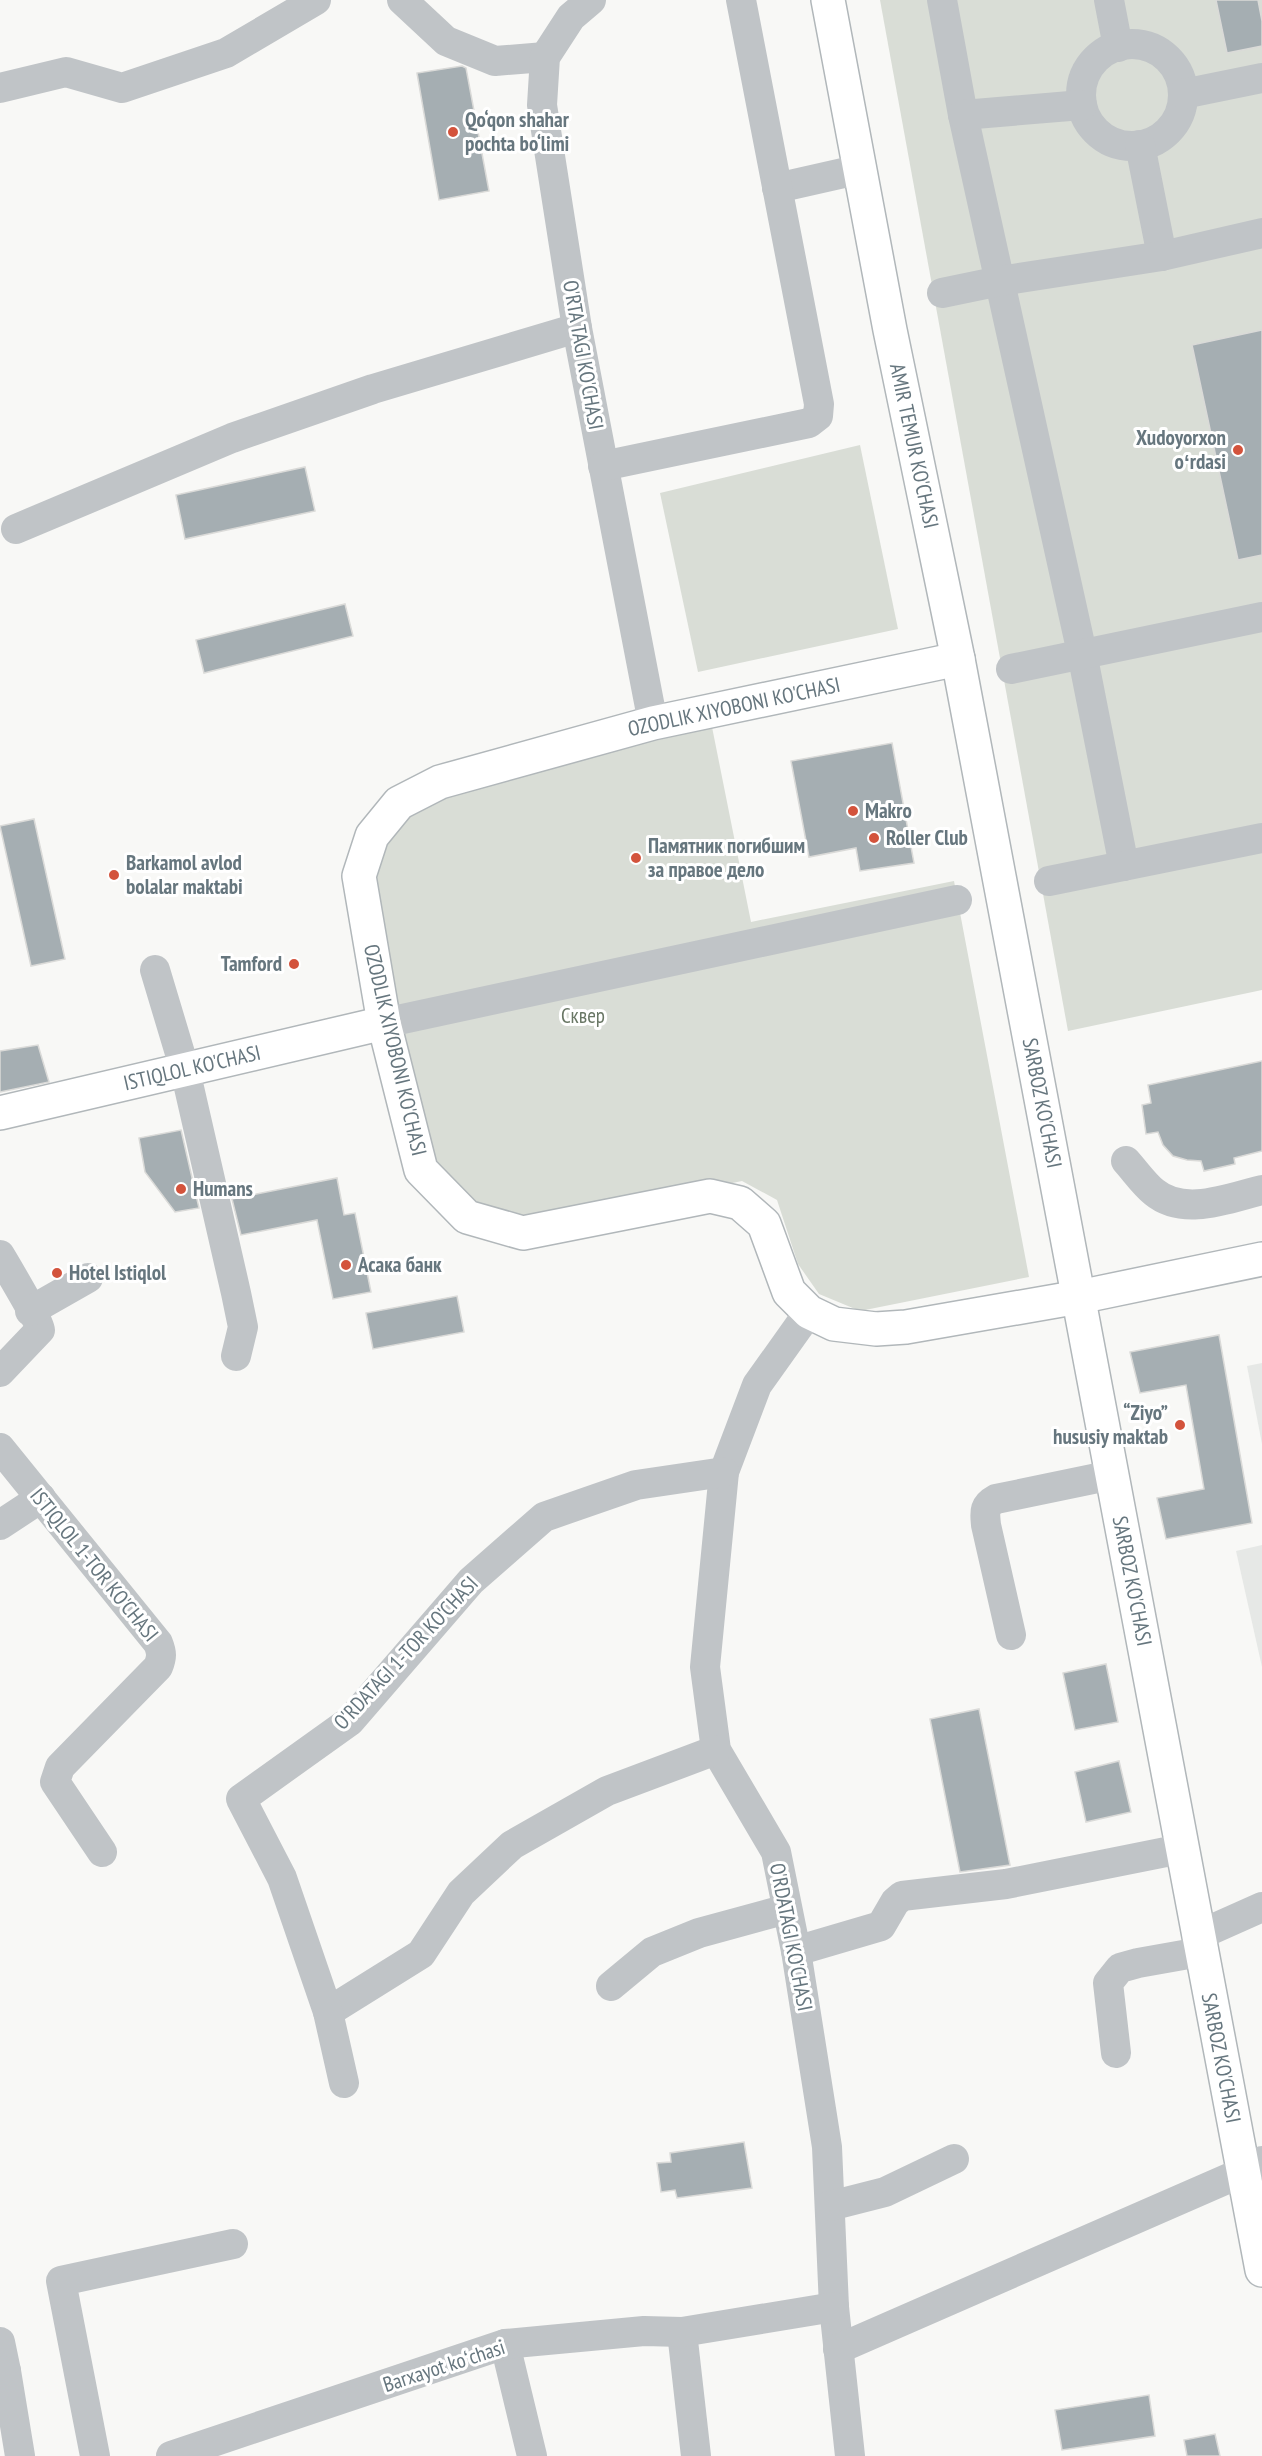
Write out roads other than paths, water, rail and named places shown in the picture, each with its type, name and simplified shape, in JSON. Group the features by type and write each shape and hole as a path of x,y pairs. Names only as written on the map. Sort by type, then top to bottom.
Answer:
{"main road":[{"name":"AMIR TEMUR KO'CHASI","path":"828,0 890,330 958,659 1002,891"},
{"name":"OZODLIK XIYOBONI KO'CHASI","path":"958,659 653,723 440,782 399,802 372,836 359,876 384,1023 422,1170 467,1217 523,1233 710,1196 740,1203 764,1224 789,1292 809,1312 834,1324 876,1329 906,1327 1079,1297 1262,1259"},
{"name":"SARBOZ KO'CHASI","path":"1002,891 1199,1944 1253,2167 1262,2270"},
{"name":"ISTIQLOL KO'CHASI","path":"0,1113 384,1023"}],"street":[{"path":"0,88 66,72 122,88 226,53 316,0"},
{"path":"402,0 446,41 495,61 545,57"},
{"name":"O'RTA TAGI KO'CHASI","path":"591,0 571,17 545,57 542,105 577,328 653,723"},
{"path":"603,466 809,423 818,416 819,404 741,0"},
{"path":"942,0 963,115 1082,653 1124,866"},
{"path":"1109,0 1118,47"},
{"path":"1126,44 1143,45 1158,51 1171,63 1180,77 1183,94 1181,110 1173,125 1161,137 1140,145 1129,146 1113,143 1098,134 1088,121 1082,105 1081,88 1086,72 1096,59 1110,49 1126,44"},
{"path":"1183,94 1262,78"},
{"path":"963,115 1082,105"},
{"path":"1140,145 1162,256"},
{"path":"777,188 861,169"},
{"path":"942,293 1000,281 1162,256 1262,233"},
{"path":"16,529 232,438 373,389 577,328"},
{"path":"1011,669 1262,617"},
{"path":"1048,881 1262,838"},
{"path":"384,1023 957,900"},
{"path":"156,970 185,1070 243,1327 236,1356"},
{"path":"1126,1161 1155,1193 1174,1202 1203,1205 1262,1190"},
{"path":"0,1255 30,1311 40,1324 38,1335 0,1372"},
{"path":"30,1311 88,1278"},
{"name":"O'RDATAGI KO'CHASI","path":"809,1312 757,1385 724,1472 705,1667 716,1750 776,1852 796,1951 827,2147 834,2307 850,2456"},
{"name":"ISTIQLOL 1-TOR KO'CHASI","path":"0,1448 158,1643 162,1657 158,1667 60,1767 56,1775 55,1782 102,1852"},
{"name":"O'RDATAGI 1-TOR KO'CHASI","path":"344,2083 328,2012 282,1878 241,1798 350,1721 471,1581 544,1517 636,1485 724,1472"},
{"path":"1011,1635 986,1525 985,1509 996,1499 1112,1475"},
{"path":"0,1525 40,1498"},
{"path":"328,2012 422,1954 461,1893 512,1845 607,1791 716,1750"},
{"path":"796,1951 882,1926 895,1902 902,1896 1006,1884 1181,1849"},
{"path":"1116,2053 1108,1983 1120,1968 1199,1944 1262,1907"},
{"path":"611,1986 652,1952 699,1933 787,1909"},
{"path":"830,2206 885,2192 954,2159"},
{"path":"838,2349 1253,2167"},
{"path":"95,2456 61,2281 233,2244"},
{"name":"Barxayot koʻchasi","path":"171,2456 505,2344 644,2331 682,2332 834,2307"},
{"path":"682,2332 696,2456"},
{"path":"0,2342 3,2372 20,2456"},
{"path":"505,2344 532,2456"}],"place":[{"name":"Qo‘qon shahar pochta bo‘limi","path":"453,132"},
{"name":"Xudoyorxon oʻrdasi","path":"1238,450"},
{"name":"Makro","path":"853,811"},
{"name":"Roller Club","path":"874,838"},
{"name":"Памятник погибшим за правое дело","path":"636,858"},
{"name":"Barkamol avlod bolalar maktabi","path":"114,875"},
{"name":"Tamford","path":"294,964"},
{"name":"Humans","path":"181,1189"},
{"name":"Асака банк","path":"346,1265"},
{"name":"Hotel Istiqlol","path":"57,1273"},
{"name":"“Ziyo” hususiy maktab","path":"1180,1425"}],"park label":[{"name":"Сквер","path":"583,1016"}]}
